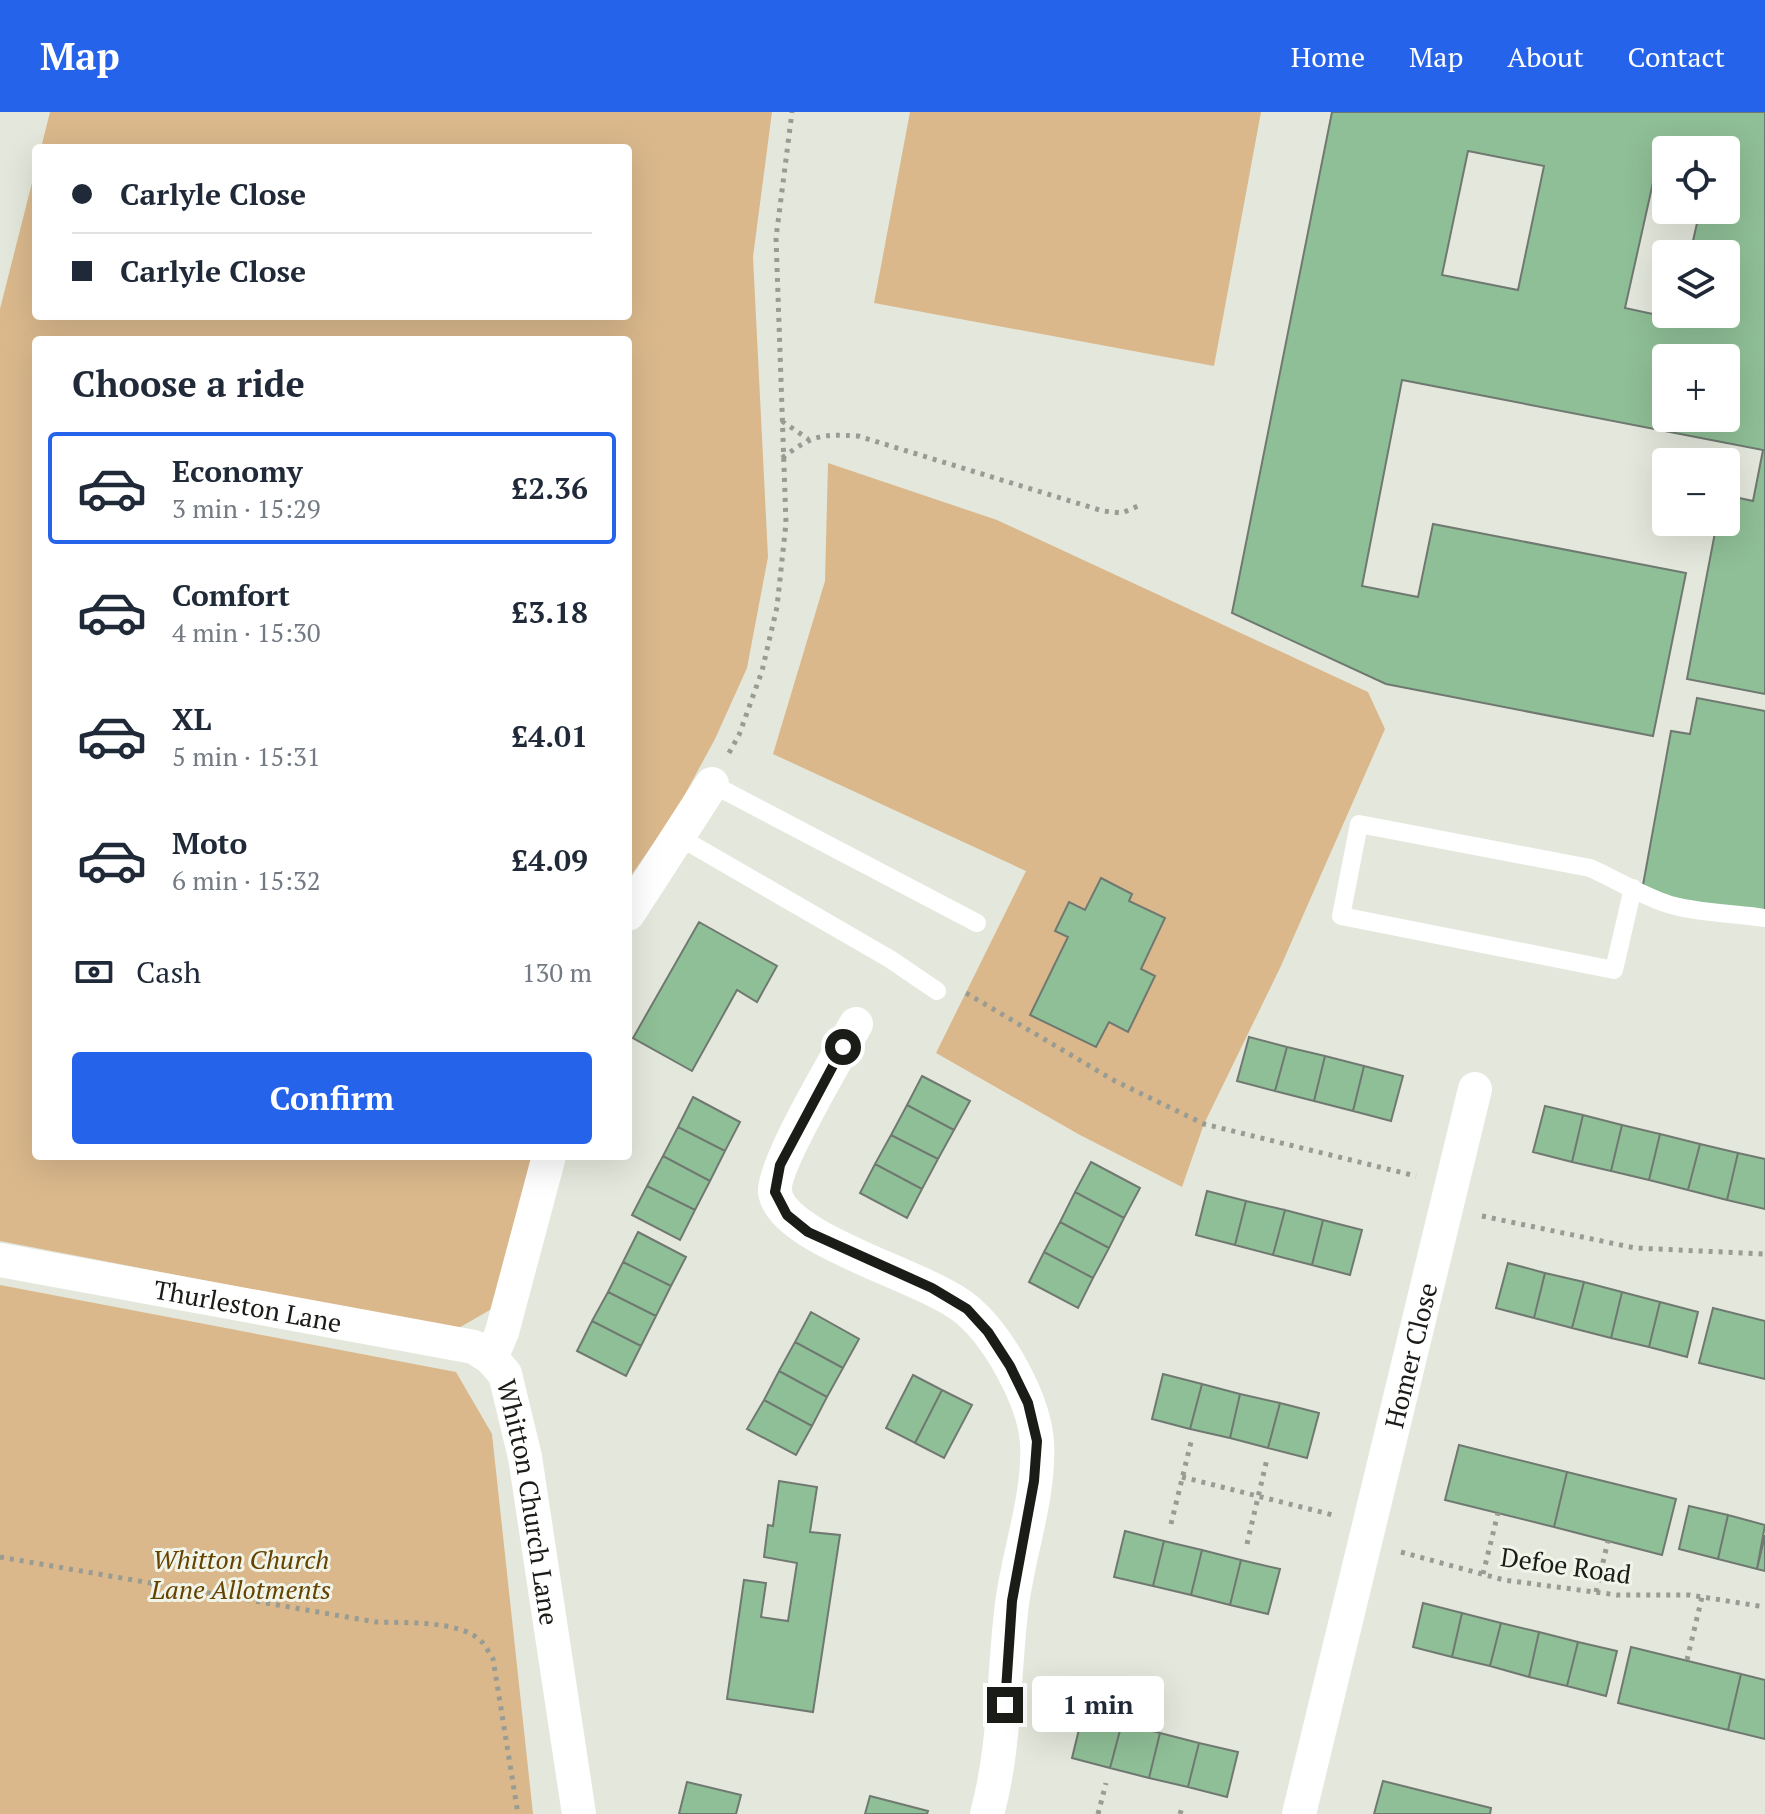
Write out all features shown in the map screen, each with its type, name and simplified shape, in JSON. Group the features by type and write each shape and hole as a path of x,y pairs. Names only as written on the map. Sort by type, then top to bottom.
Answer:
{"street":[{"path":"632,908 712,784"},
{"path":"856,1024 780,1165 775,1192 787,1215 808,1232 932,1288 967,1309 988,1332 1010,1366 1028,1403 1037,1441 1034,1481 1012,1601 1003,1730 987,1814"},
{"name":"Homer Close","path":"1299,1814 1475,1089"},
{"name":"Whitton Church Lane","path":"548,1160 502,1332 491,1358 505,1374 525,1457 579,1814"},
{"name":"Thurleston Lane","path":"0,1260 474,1347 491,1358"}],"lane":[{"path":"712,784 977,923"},
{"path":"1633,888 1614,970 1341,916 1359,824 1590,868 1633,888 1667,905 1765,918"},
{"path":"679,837 890,959 937,991"}],"path":[{"path":"712,784 739,735 762,671 777,607 786,523 776,238 792,112"},
{"path":"781,420 808,439"},
{"path":"782,459 808,439 828,435 858,436 1103,511 1122,513 1138,506"},
{"path":"937,991 965,992 1115,1081 1204,1124 1449,1196 1493,1219 1635,1248 1765,1254"},
{"path":"1171,1524 1192,1438"},
{"path":"1247,1544 1267,1459"},
{"path":"1182,1477 1258,1497 1367,1535"},
{"path":"1483,1574 1498,1513"},
{"name":"Defoe Road","path":"1367,1535 1405,1553 1504,1580 1617,1595 1702,1597 1765,1607"},
{"path":"1596,1592 1608,1541"},
{"path":"0,1557 376,1622 427,1624 462,1630 481,1641 493,1659 518,1814"},
{"path":"1687,1660 1702,1597"},
{"path":"1098,1814 1106,1783"}],"green space":[{"path":"50,112 772,112 753,257 768,557 747,668 715,739 676,811 632,874 632,336 32,336 32,1160 533,1160 495,1307 457,1329 0,1241 0,309 32,183 32,320 632,320 632,144 42,144"},
{"path":"910,112 1261,112 1214,366 874,303"},
{"path":"828,463 997,520 1368,692 1385,729 1280,968 1204,1124 1182,1187 1080,1135 936,1053 1026,871 773,754 825,581"},
{"name":"Whitton Church Lane Allotments","path":"0,1285 456,1372 492,1434 533,1814 0,1814"}],"building":[{"path":"1332,112 1765,112 1765,694 1687,679 1714,536 1740,536 1740,498 1753,501 1763,450 1670,432 1740,432 1740,344 1652,344 1652,428 1402,380 1362,586 1418,597 1433,524 1686,573 1653,736 1386,684 1232,613","holes":["1652,136 1740,136 1740,224 1697,224 1693,240 1740,240 1740,328 1652,328 1652,314 1625,308 1652,187","1468,151 1544,166 1518,290 1442,275"]},
{"path":"1697,698 1765,711 1765,919 1641,896 1671,731 1690,734"},
{"path":"1101,878 1132,894 1129,901 1165,918 1141,969 1155,976 1128,1032 1109,1022 1096,1047 1030,1015 1068,937 1055,931 1069,902 1085,910"},
{"path":"699,922 777,966 757,1002 737,990 692,1071 633,1038"},
{"path":"1249,1037 1287,1047 1275,1091 1237,1081"},
{"path":"1287,1047 1325,1056 1314,1101 1275,1091"},
{"path":"1325,1056 1364,1066 1353,1111 1314,1101"},
{"path":"1364,1066 1403,1076 1391,1121 1353,1111"},
{"path":"922,1076 970,1101 954,1130 907,1105"},
{"path":"693,1097 740,1122 725,1151 678,1127"},
{"path":"907,1105 954,1130 938,1159 891,1135"},
{"path":"1545,1106 1583,1115 1572,1162 1533,1152"},
{"path":"1583,1115 1622,1125 1611,1171 1572,1162"},
{"path":"1622,1125 1660,1134 1649,1180 1611,1171"},
{"path":"678,1127 725,1151 710,1181 663,1156"},
{"path":"1660,1134 1700,1144 1688,1190 1649,1180"},
{"path":"891,1135 938,1159 922,1189 875,1164"},
{"path":"1700,1144 1738,1153 1727,1200 1688,1190"},
{"path":"1738,1153 1765,1159 1765,1209 1727,1200"},
{"path":"663,1156 710,1181 695,1210 647,1186"},
{"path":"1091,1162 1140,1188 1124,1218 1075,1192"},
{"path":"875,1164 922,1189 907,1218 860,1193"},
{"path":"647,1186 695,1210 680,1240 632,1215"},
{"path":"1207,1191 1246,1201 1235,1245 1196,1235"},
{"path":"1075,1192 1124,1218 1109,1248 1060,1222"},
{"path":"1246,1201 1285,1210 1273,1255 1235,1245"},
{"path":"1285,1210 1323,1220 1312,1265 1273,1255"},
{"path":"1323,1220 1362,1230 1350,1275 1312,1265"},
{"path":"1060,1222 1109,1248 1093,1278 1044,1252"},
{"path":"638,1232 686,1257 671,1286 623,1262"},
{"path":"1044,1252 1093,1278 1078,1308 1029,1282"},
{"path":"623,1262 671,1286 656,1316 608,1292"},
{"path":"1508,1263 1545,1273 1534,1318 1496,1308"},
{"path":"1545,1273 1584,1282 1572,1328 1534,1318"},
{"path":"1584,1282 1622,1292 1611,1338 1572,1328"},
{"path":"608,1292 656,1316 641,1346 592,1321"},
{"path":"1622,1292 1660,1302 1649,1347 1611,1338"},
{"path":"1660,1302 1698,1312 1687,1357 1649,1347"},
{"path":"1713,1308 1765,1321 1765,1379 1699,1363"},
{"path":"811,1312 859,1339 843,1368 795,1342"},
{"path":"592,1321 641,1346 626,1376 577,1351"},
{"path":"795,1342 843,1368 827,1397 779,1371"},
{"path":"779,1371 827,1397 812,1426 764,1400"},
{"path":"1163,1374 1202,1384 1190,1429 1152,1419"},
{"path":"913,1375 942,1390 915,1443 886,1428"},
{"path":"1202,1384 1240,1394 1230,1438 1190,1429"},
{"path":"942,1390 972,1405 944,1458 915,1443"},
{"path":"1240,1394 1280,1403 1268,1448 1230,1438"},
{"path":"764,1400 812,1426 796,1455 747,1429"},
{"path":"1280,1403 1319,1413 1307,1458 1268,1448"},
{"path":"1459,1445 1567,1472 1554,1527 1445,1500"},
{"path":"1567,1472 1676,1499 1662,1555 1554,1527"},
{"path":"779,1481 817,1487 810,1532 840,1535 813,1712 727,1699 744,1580 766,1583 761,1617 788,1621 797,1563 764,1557 768,1525 773,1526"},
{"path":"1689,1506 1728,1515 1718,1559 1679,1549"},
{"path":"1728,1515 1765,1525 1757,1569 1718,1559"},
{"path":"1125,1531 1164,1541 1153,1586 1114,1577"},
{"path":"1765,1535 1765,1571 1757,1569"},
{"path":"1164,1541 1202,1550 1191,1595 1153,1586"},
{"path":"1202,1550 1241,1560 1230,1605 1191,1595"},
{"path":"1241,1560 1280,1569 1268,1614 1230,1605"},
{"path":"1423,1603 1462,1613 1452,1657 1413,1647"},
{"path":"1462,1613 1501,1623 1490,1666 1452,1657"},
{"path":"1501,1623 1539,1632 1529,1677 1490,1666"},
{"path":"1539,1632 1578,1642 1567,1686 1529,1677"},
{"path":"1578,1642 1617,1651 1606,1696 1567,1686"},
{"path":"1631,1647 1741,1674 1728,1730 1618,1703"},
{"path":"1741,1674 1765,1680 1765,1739 1728,1730"},
{"path":"1083,1713 1122,1723 1110,1768 1072,1758"},
{"path":"1122,1723 1160,1733 1149,1778 1110,1768"},
{"path":"1160,1733 1199,1743 1188,1787 1149,1778"},
{"path":"1199,1743 1238,1752 1227,1797 1188,1787"},
{"path":"1383,1781 1491,1808 1490,1814 1374,1814"},
{"path":"687,1782 741,1795 736,1814 679,1814"},
{"path":"870,1796 928,1811 927,1814 865,1814"}],"route":[{"path":"843,1047 780,1165 775,1192 787,1215 808,1232 932,1288 967,1309 988,1332 1010,1366 1028,1403 1037,1441 1034,1481 1012,1601 1005,1705"}]}
